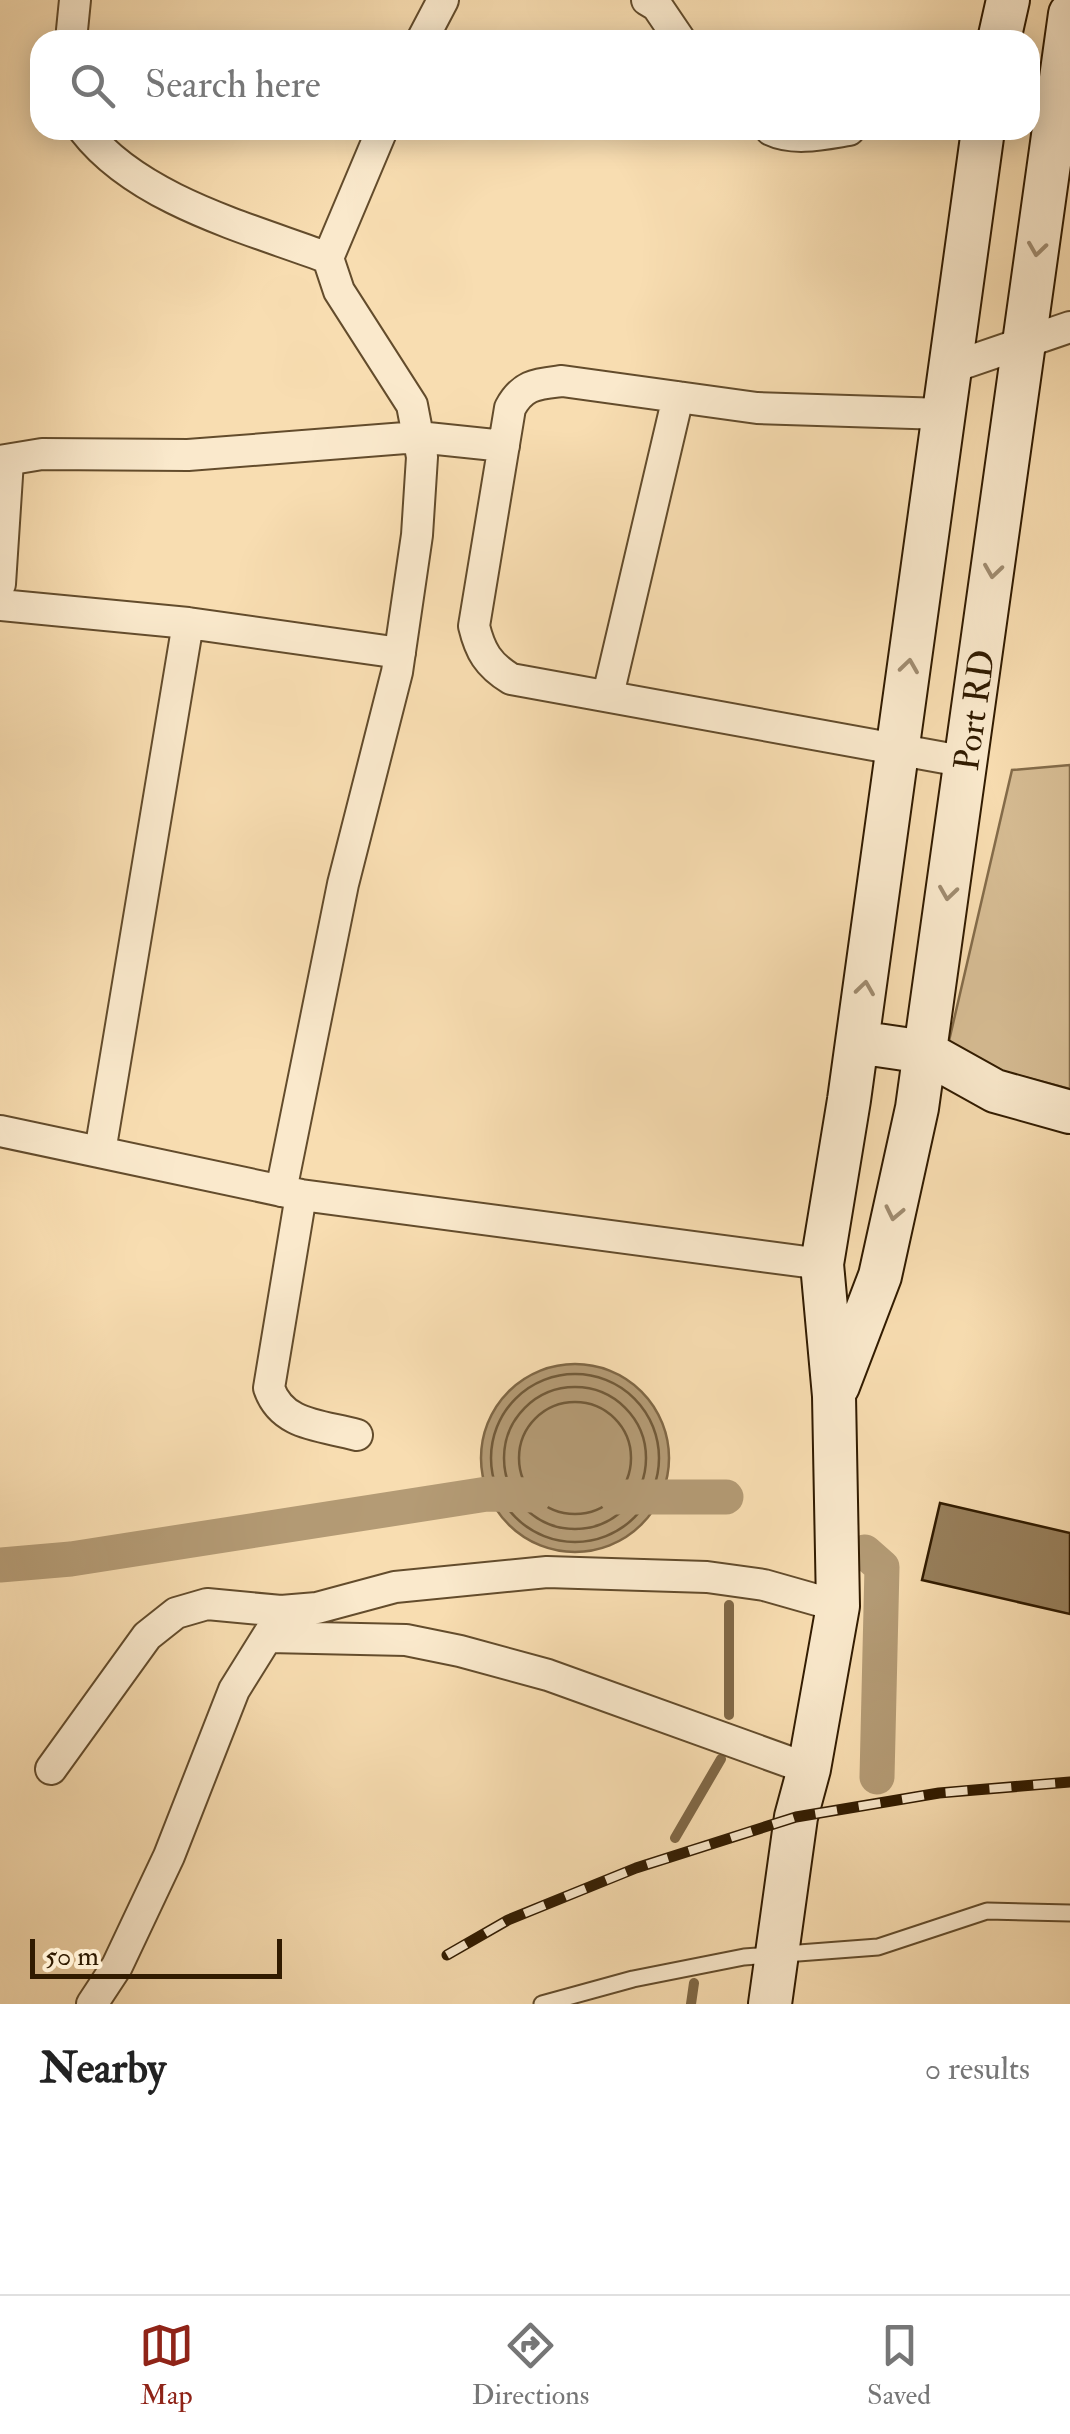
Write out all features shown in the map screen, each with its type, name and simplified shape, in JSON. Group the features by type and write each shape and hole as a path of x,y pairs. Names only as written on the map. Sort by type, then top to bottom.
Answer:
{"main road":[{"path":"1001,30 1008,0"},
{"name":"Port RD","path":"834,1396 880,1276 917,1108 1070,14"},
{"path":"770,2004 796,1817 838,1606 834,1396 822,1264 849,1100 981,140"},
{"path":"857,1042 925,1052 995,1091 1070,1112"},
{"path":"849,1100 917,1108 995,1091"}],"street":[{"path":"72,30 75,0"},
{"path":"428,30 444,0"},
{"path":"657,2 674,30"},
{"path":"93,140 109,157 170,198 328,258"},
{"path":"357,1435 286,1416 275,1406 269,1388 291,1193 343,884 400,653 417,535 422,457 412,405 339,291 328,258 378,140"},
{"path":"950,368 1070,328"},
{"path":"944,414 757,408 562,380 519,392 510,408 474,626 480,650 493,668 511,678 967,762"},
{"path":"608,696 678,397"},
{"path":"0,584 4,461 42,454 188,455 418,438 504,446"},
{"path":"0,605 188,623 400,653"},
{"path":"100,1152 188,623"},
{"path":"0,1131 291,1193 822,1264"},
{"path":"92,2004 117,1966 170,1856 234,1690 275,1624 316,1608 395,1587 547,1572 707,1577 764,1585 838,1606"},
{"path":"51,1769 147,1636 176,1613 207,1604 275,1624 460,1650 548,1676 808,1769"}],"lane":[{"path":"542,2004 633,1979 744,1957 878,1948 988,1910 1070,1913"}],"shaded area":[{"path":"1070,765 1070,1089 986,1067 949,1041 1012,770"}],"water":[{"path":"575,1364 611,1371 641,1392 662,1422 669,1458 662,1494 641,1524 611,1545 575,1552 539,1545 509,1524 488,1494 481,1458 488,1422 509,1392 539,1371"}],"building":[{"path":"940,1503 1070,1533 1070,1614 922,1580"}],"waterway":[{"path":"0,1565 71,1559 487,1494 535,1495"},
{"path":"617,1497 726,1497"},
{"path":"865,1552 882,1567 877,1777"},
{"path":"729,1605 729,1715"},
{"path":"675,1838 721,1759"},
{"path":"691,2004 694,1983"}],"railway":[{"path":"447,1955 508,1920 636,1868 796,1817 939,1793 1070,1782"}]}
